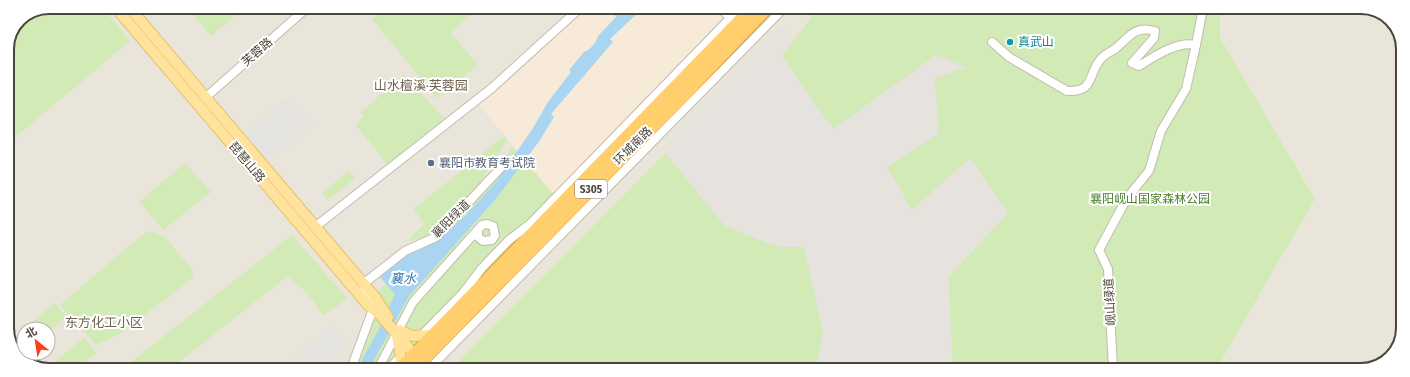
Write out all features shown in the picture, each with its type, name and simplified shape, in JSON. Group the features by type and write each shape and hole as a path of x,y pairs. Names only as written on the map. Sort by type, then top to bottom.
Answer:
{"highway":[{"name":"环城南路","path":"423,362 740,29 749,14"},
{"name":"环城南路","path":"423,362 427,335 740,29 759,14"}],"main road":[{"name":"琵琶山路","path":"121,14 379,313"},
{"name":"琵琶山路","path":"135,14 363,284 379,313"},
{"path":"379,313 398,332 423,362"},
{"path":"398,332 405,334 427,335"},
{"path":"398,332 400,363"}],"street":[{"name":"芙蓉路","path":"205,98 300,14"},
{"path":"315,227 492,88 573,14"},
{"path":"726,14 740,29"},
{"path":"740,14 740,29"},
{"path":"740,29 771,14"},
{"path":"992,42 1009,57 1067,91 1078,92 1088,85 1100,60 1115,49 1132,31 1140,29 1154,31 1154,38 1132,63 1139,66 1165,51 1188,43 1196,44 1202,14"},
{"name":"岘山绿道","path":"1113,363 1108,270 1099,250 1127,198 1149,171 1161,131 1186,89 1196,44"},
{"name":"襄阳绿道","path":"363,284 405,251 436,237 508,160"},
{"path":"381,363 413,302 484,224 490,225 494,229 494,238 489,242 483,241 478,237 478,231"},
{"path":"354,363 379,313"}],"shaded area":[{"path":"49,14 835,14 936,54 953,363 812,363 665,153 457,363 421,363 413,355 378,363 49,363 38,361 56,361 56,321 16,321 16,339 14,330 14,49 17,36 24,24 36,17"},
{"path":"573,14 731,14 556,197 476,101"},
{"path":"1220,14 1361,14 1370,15 1380,20 1392,33 1396,47 1396,328 1395,337 1390,347 1386,353 1379,358 1366,363 1220,363 1315,199 1220,37"},
{"path":"780,26 796,39 782,56 833,129 936,54 967,67 939,134 912,210 970,157 1008,213 948,277 953,363 815,363 804,247 778,247 725,226 665,153"},
{"path":"285,99 313,124 264,166 240,139"},
{"path":"332,327 347,345 324,363 287,363"}],"green space":[{"path":"49,14 108,14 130,41 14,138 14,49 17,36 24,24 36,17"},
{"path":"196,14 237,14 211,36 194,16"},
{"path":"378,14 471,14 451,33 478,65 437,98 372,19"},
{"name":"襄阳岘山国家森林公园","path":"814,14 1220,14 1220,37 1315,199 1220,363 953,363 948,277 1008,213 970,158 912,210 887,167 939,134 935,79 966,67 936,55 833,129 782,56"},
{"path":"403,75 446,120 387,164 356,125 364,116 360,113"},
{"path":"504,136 507,140 481,182 433,236 407,241 424,224 414,209"},
{"path":"513,147 562,204 406,363 353,363 381,288 439,239"},
{"path":"665,153 725,226 778,247 804,247 823,333 817,363 457,363"},
{"path":"185,163 211,192 163,230 139,202"},
{"path":"349,171 355,178 328,200 322,193"},
{"path":"148,231 165,237 192,269 193,278 118,335 96,345 60,305"},
{"path":"292,235 348,299 323,315 307,293 288,276 178,363 130,363"},
{"path":"55,303 66,317 56,325 56,321 34,321"},
{"path":"84,338 96,353 84,363 53,363"}],"water":[{"name":"襄水","path":"614,14 637,14 610,39 613,42 551,114 554,117 540,140 495,200 409,296 372,363 360,363 379,329 395,294 380,277 407,255 436,241 466,215 496,182 533,128 548,102 571,72 569,70 584,52 593,46 598,36 616,17"}],"place":[{"name":"真武山","path":"1010,42"},
{"name":"襄阳市教育考试院","path":"431,163"}],"district":[{"name":"山水檀溪·芙蓉园","path":"421,85"},
{"name":"东方化工小区","path":"104,322"}]}
